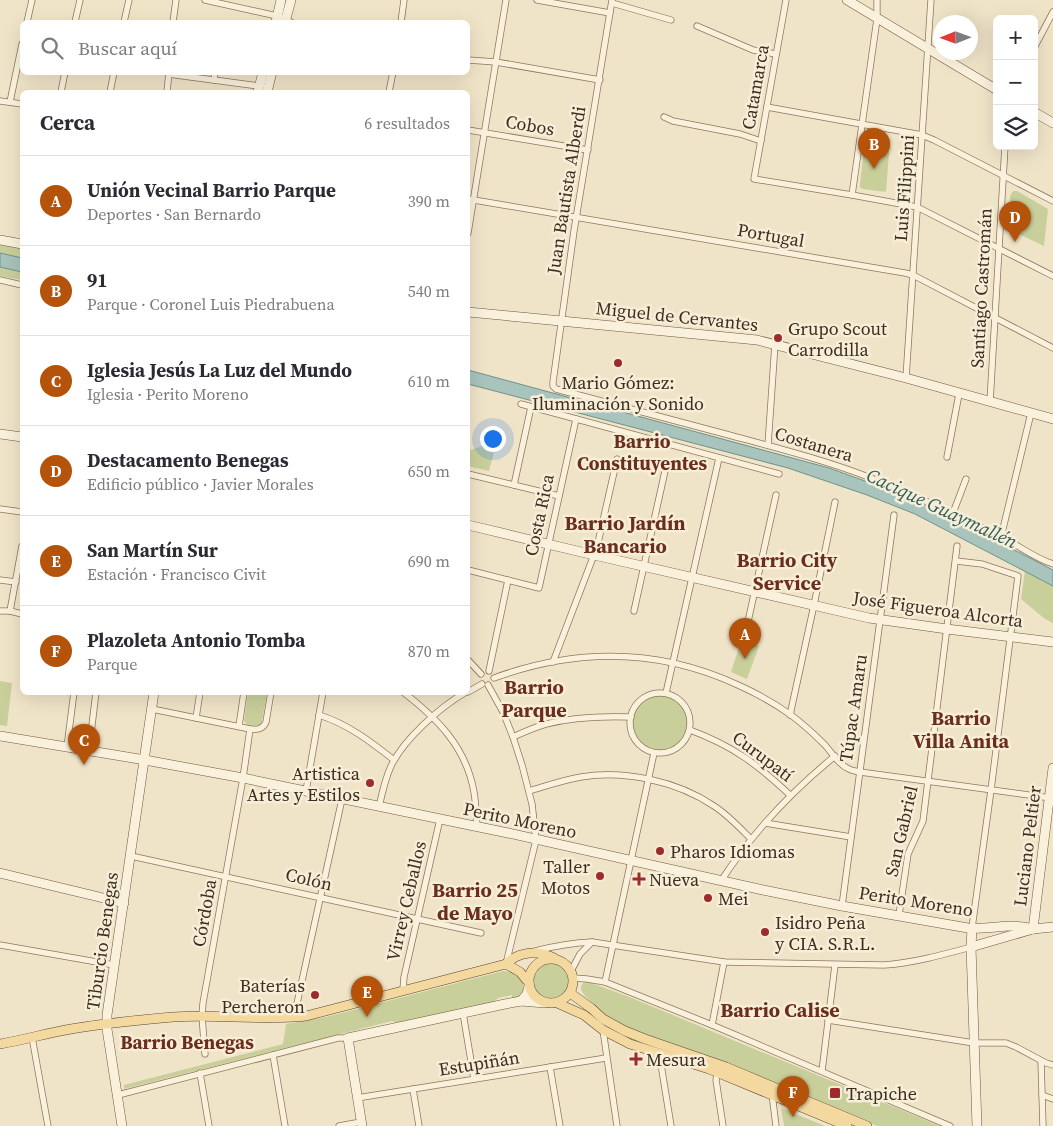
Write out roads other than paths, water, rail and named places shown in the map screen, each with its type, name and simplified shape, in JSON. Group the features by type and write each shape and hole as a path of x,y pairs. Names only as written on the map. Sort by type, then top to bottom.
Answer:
{"main road":[{"path":"282,0 283,20"},
{"path":"283,20 291,0"},
{"path":"848,0 993,88"},
{"path":"258,89 262,75"},
{"path":"268,90 271,75"},
{"path":"1038,114 1053,123"},
{"path":"0,236 20,240"},
{"path":"0,240 20,244"},
{"name":"Miguel de Cervantes","path":"470,312 757,340 906,378 1053,419"},
{"path":"0,434 20,437"},
{"name":"José Figueroa Alcorta","path":"470,525 880,620 1053,642"},
{"name":"Tiburcio Benegas","path":"122,1126 107,1024 154,695"},
{"name":"Perito Moreno","path":"0,736 243,778 842,906 972,928 1020,926 1033,929"},
{"name":"Luciano Peltier","path":"1033,929 1051,798 1053,768"},
{"path":"0,873 124,903"},
{"name":"Perito Moreno","path":"971,947 1033,929 1053,927"},
{"path":"972,928 976,1126"},
{"path":"0,1044 71,1029 148,1019 202,1016 247,1018 306,1016 506,964 513,958 532,952 543,953 563,963 572,975 573,986 564,1000 557,1003 521,1002 348,1038 361,1124"},
{"path":"521,1002 527,994 534,966 548,959 558,960"},
{"path":"506,964 520,972 534,996 545,1003"},
{"path":"570,993 608,1022 625,1031 773,1091 866,1126"},
{"path":"557,1003 584,1015 603,1030 630,1044 660,1054 719,1069"},
{"path":"773,1091 847,1126"}],"street":[{"path":"27,20 32,0"},
{"path":"75,20 80,0"},
{"path":"124,20 129,0"},
{"path":"173,20 176,0"},
{"path":"205,0 279,20"},
{"path":"401,20 404,0"},
{"path":"470,200 484,132 506,0"},
{"path":"537,0 610,13"},
{"name":"Catamarca","path":"786,0 754,179 852,195"},
{"path":"877,0 877,19 852,195 918,206 1053,276"},
{"name":"Luis Filippini","path":"906,378 931,0"},
{"path":"612,1 671,20"},
{"name":"Juan Bautista Alberdi","path":"553,386 561,320 612,1"},
{"path":"1038,40 1053,12"},
{"path":"697,26 753,50 776,54"},
{"path":"10,102 20,54"},
{"path":"470,60 496,62 600,80"},
{"path":"61,90 64,75"},
{"path":"110,90 113,75"},
{"path":"167,90 168,75"},
{"path":"181,75 258,89"},
{"path":"214,80 215,75"},
{"path":"389,90 392,75"},
{"path":"0,100 20,104"},
{"path":"767,107 922,135 1053,201"},
{"path":"664,117 673,121 740,134 761,141"},
{"name":"Cobos","path":"470,130 588,150"},
{"name":"Santiago Castromán","path":"990,402 1005,150"},
{"name":"Portugal","path":"470,200 913,275 1053,348"},
{"path":"0,280 20,285"},
{"path":"768,445 775,344"},
{"name":"Costanera","path":"553,386 556,389 768,445 839,466 913,494 1053,564"},
{"path":"947,457 959,394"},
{"path":"521,404 778,474"},
{"path":"514,485 531,407"},
{"path":"1001,537 1031,413"},
{"name":"Costa Rica","path":"508,580 539,588 576,419"},
{"path":"666,693 719,458"},
{"path":"553,662 598,547 617,459"},
{"path":"634,611 665,471"},
{"path":"470,474 558,496"},
{"path":"953,513 966,478"},
{"path":"745,635 776,494"},
{"path":"790,715 835,502"},
{"path":"0,509 20,512"},
{"name":"Túpac Amaru","path":"842,906 894,515"},
{"name":"San Gabriel","path":"899,915 908,854 923,821 958,546"},
{"path":"10,611 20,558"},
{"path":"956,561 982,564 1018,576 972,928"},
{"path":"470,570 508,580 489,671"},
{"path":"0,580 16,582"},
{"path":"0,611 20,614"},
{"path":"470,691 492,683 494,678 520,669 587,657 619,656 673,663 706,672 756,694 790,715 816,736 848,769 1051,798"},
{"path":"470,662 482,674"},
{"path":"489,671 485,671 480,678 503,712 513,737 529,791 536,840 506,964"},
{"path":"489,671 493,674 494,678"},
{"path":"666,693 683,703 691,720 690,730 681,746 664,754 654,753 638,744 630,727 631,717 633,710 644,698 651,694 666,693"},
{"path":"67,747 74,695"},
{"path":"89,750 96,695"},
{"path":"196,718 200,695"},
{"path":"239,726 244,695"},
{"path":"152,709 250,729 261,728 266,722 270,695"},
{"path":"306,792 322,695"},
{"path":"406,695 432,717 451,737 464,759 474,792 477,827"},
{"path":"378,807 386,778 394,760 409,740 432,717 462,695"},
{"path":"319,715 359,733 394,760"},
{"path":"513,737 540,726 565,720 597,716 631,717"},
{"name":"Córdoba","path":"205,1054 202,1016 203,1003 250,729"},
{"name":"Curupatí","path":"690,730 716,740 743,756 790,795"},
{"path":"606,982 654,753"},
{"path":"721,881 751,838 790,795 835,756"},
{"path":"529,791 570,779 590,776 619,776 649,780 698,796 723,812 751,838"},
{"path":"294,1017 342,799"},
{"name":"Virrey Ceballos","path":"403,990 404,977 440,819"},
{"path":"765,823 851,837"},
{"name":"Colón","path":"131,856 481,933"},
{"path":"592,942 580,954 572,975 606,982 950,1126"},
{"path":"532,952 558,945 592,942 724,962 884,965 924,960 971,947"},
{"path":"0,945 114,966"},
{"path":"712,1025 724,962"},
{"path":"822,1071 835,965"},
{"path":"463,1013 474,1079"},
{"path":"828,1020 974,1043 1006,1043 1053,1065"},
{"path":"603,1030 617,1126"},
{"path":"32,1037 48,1126"},
{"path":"118,1095 338,1038 348,1038"},
{"path":"658,1044 671,1126"},
{"path":"274,1055 285,1126"},
{"name":"Estupiñán","path":"358,1098 606,1058"},
{"path":"1041,1061 1043,1126"},
{"path":"550,1067 560,1126"},
{"path":"719,1069 716,1080 723,1126"},
{"path":"200,1073 209,1126"},
{"path":"414,1089 419,1126"},
{"path":"773,1091 776,1126"},
{"path":"1042,1094 1053,1099"},
{"path":"339,1126 361,1124"}],"water":[{"path":"0,253 20,258 20,272 0,267"},
{"path":"470,371 829,468 890,490 937,510 1053,570 1053,586 915,514 867,495 788,468 470,385"}],"place":[{"name":"91","path":"874,169"},
{"name":"Destacamento Benegas","path":"1015,242"},
{"name":"Grupo Scout Carrodilla","path":"778,338"},
{"name":"Mario Gómez: Iluminación y Sonido","path":"618,363"},
{"name":"Unión Vecinal Barrio Parque","path":"745,659"},
{"name":"Iglesia Jesús La Luz del Mundo","path":"84,765"},
{"name":"Artistica Artes y Estilos","path":"370,783"},
{"name":"Pharos Idiomas","path":"660,851"},
{"name":"Taller Motos","path":"600,876"},
{"name":"Nueva","path":"639,879"},
{"name":"Mei","path":"708,898"},
{"name":"Isidro Peña y CIA. S.R.L.","path":"765,932"},
{"name":"Baterías Percheron","path":"315,995"},
{"name":"San Martín Sur","path":"367,1017"},
{"name":"Mesura","path":"636,1059"},
{"name":"Trapiche","path":"835,1093"},
{"name":"Plazoleta Antonio Tomba","path":"793,1117"}],"district":[{"name":"Barrio Constituyentes","path":"642,452"},
{"name":"Barrio Jardín Bancario","path":"625,534"},
{"name":"Barrio City Service","path":"787,572"},
{"name":"Barrio Parque","path":"534,698"},
{"name":"Barrio Villa Anita","path":"961,730"},
{"name":"Barrio 25 de Mayo","path":"475,902"},
{"name":"Barrio Calise","path":"780,1010"},
{"name":"Barrio Benegas","path":"187,1042"}],"water label":[{"name":"Cacique Guaymallén","path":"942,508"}]}
